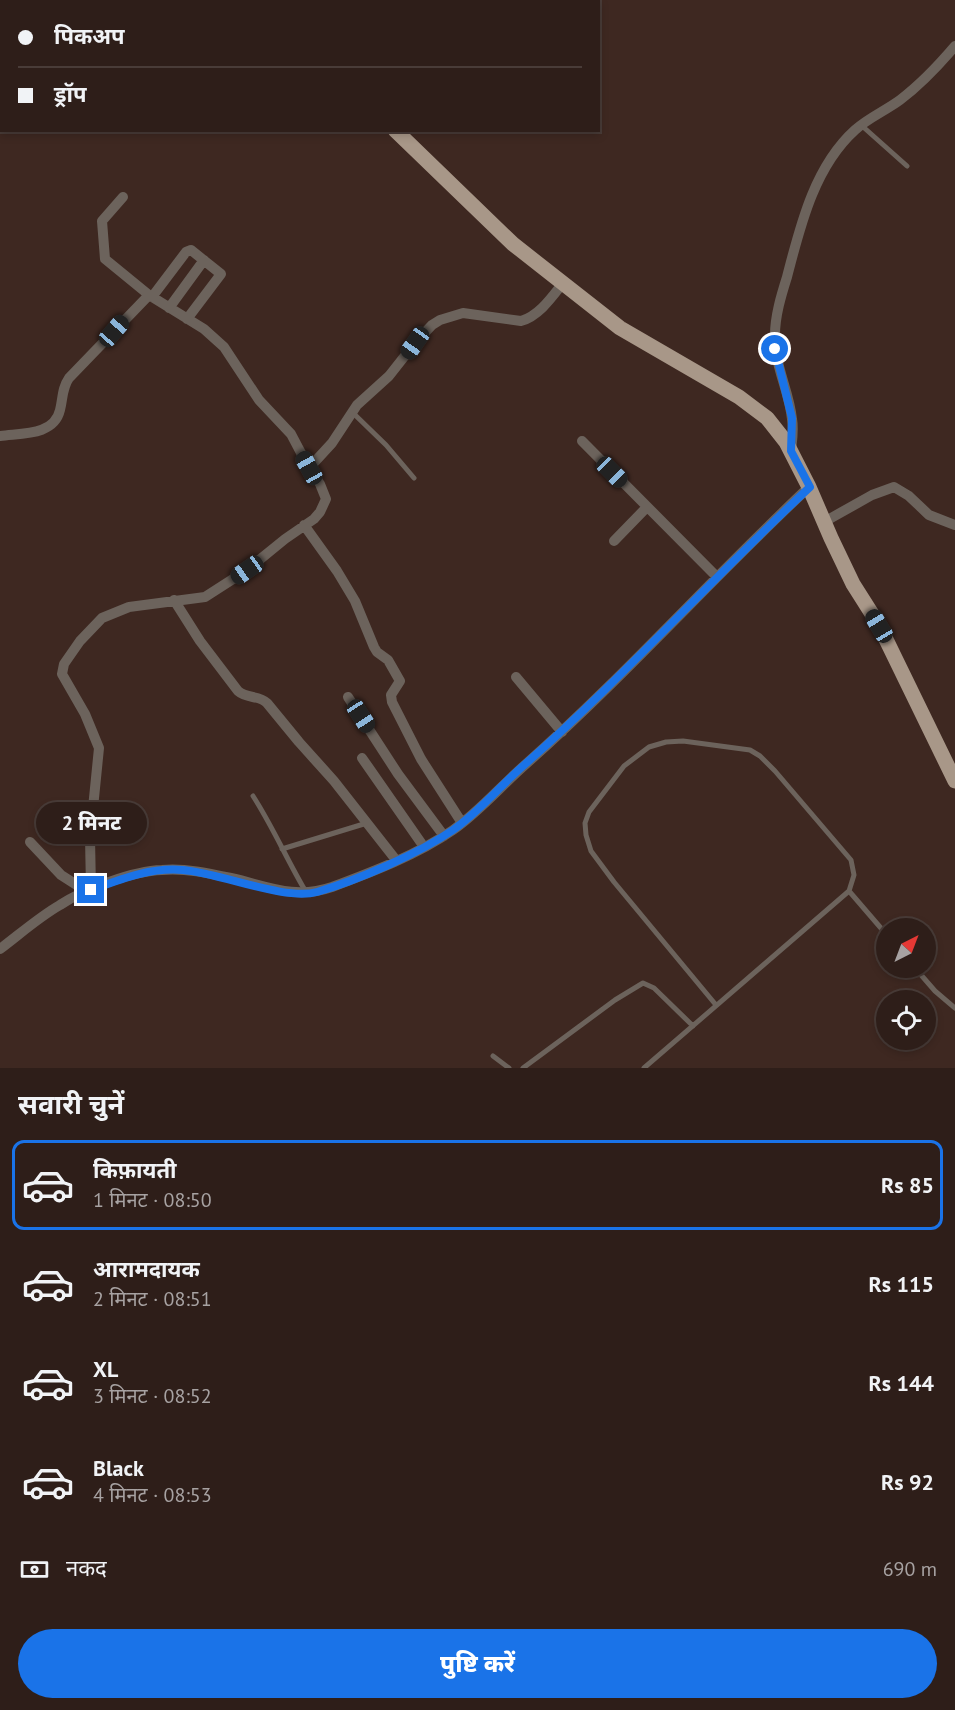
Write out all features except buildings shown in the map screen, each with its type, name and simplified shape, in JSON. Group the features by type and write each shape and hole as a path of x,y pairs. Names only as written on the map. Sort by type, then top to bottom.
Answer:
{"main road":[{"path":"397,132 513,244 620,328 754,407 776,429 791,451 810,487 854,584 879,626 936,741 951,764 955,781"}],"street":[{"path":"791,451 792,418 775,349 777,313 797,239 816,186 838,151 861,125 914,88 941,63 955,46"},
{"path":"89,890 90,838 99,748 85,714 65,681 62,669 80,641 102,618 129,607 205,597 247,570 314,519 326,499 320,484 291,434 259,400 224,347 204,329 150,296 105,259 102,221 123,197"},
{"path":"0,436 40,431 56,421 63,390 69,378 150,296 187,250 191,250 219,271 220,277 188,319"},
{"path":"169,308 204,260"},
{"path":"309,468 332,444 365,396 389,376 424,332 440,320 463,313 516,320 528,319 563,283"},
{"path":"582,441 717,577"},
{"path":"0,949 61,904 89,890 151,871 183,870 235,879 267,889 307,893 330,887 396,860 444,836 462,823 562,732 810,487"},
{"path":"824,522 872,495 894,487 909,496 928,515 955,525"},
{"path":"614,541 647,507"},
{"path":"304,525 326,553 354,601 377,652 391,663 400,681 391,695 392,702 421,759 462,823"},
{"path":"174,600 200,641 238,691 245,696 263,699 267,703 396,860"},
{"path":"516,677 562,732"},
{"path":"348,697 398,774 444,836"},
{"path":"362,758 424,847"},
{"path":"30,842 61,875 89,890"}],"lane":[{"path":"861,125 907,166"},
{"path":"352,412 386,445 414,478"},
{"path":"644,1068 849,891 854,875 854,868 849,857 756,752 735,747 683,741 666,742 649,747 624,766 589,812 585,829 591,851 614,882 716,1005"},
{"path":"253,796 269,821 307,893"},
{"path":"282,849 367,823"},
{"path":"849,891 876,922"},
{"path":"924,978 955,1008"},
{"path":"523,1068 615,1000 643,983 654,988 693,1026"},
{"path":"493,1056 509,1068"}],"route":[{"path":"91,890 142,873 163,869 203,872 267,889 302,894 314,893 376,869 430,843 462,823 581,715 754,539 810,487 791,451 792,418 775,349"}]}
